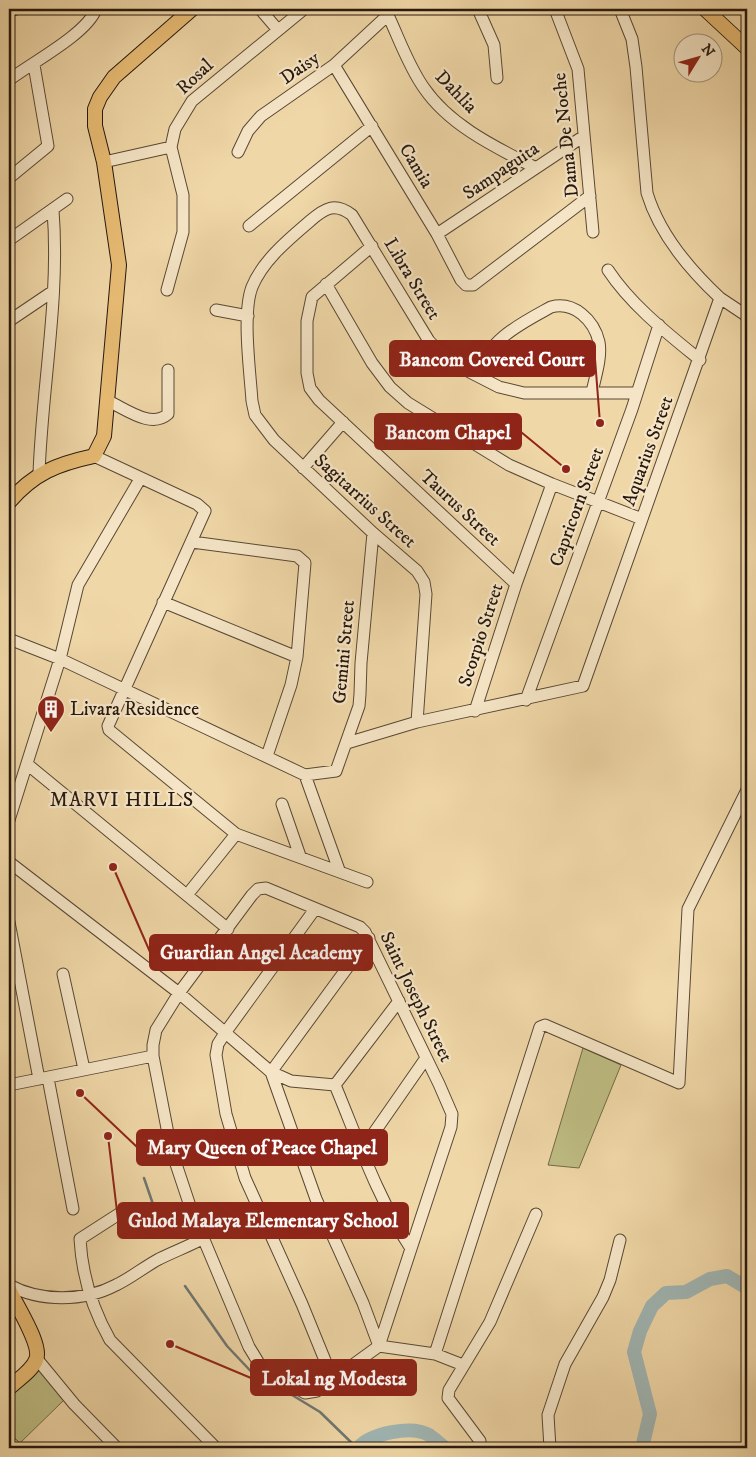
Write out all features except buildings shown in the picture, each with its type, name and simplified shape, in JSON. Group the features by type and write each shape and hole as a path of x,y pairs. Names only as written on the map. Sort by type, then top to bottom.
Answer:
{"main road":[{"path":"9,502 22,487 39,474 67,462 94,456 104,436 119,265 104,162 95,126 95,109 100,96 114,77 192,9"},
{"path":"704,9 747,48"},
{"path":"715,9 747,38"},
{"path":"9,1287 37,1347 37,1359 9,1388"}],"street":[{"path":"9,11 16,9"},
{"path":"9,80 34,64 90,22 96,9"},
{"path":"260,9 278,30"},
{"name":"Rosal","path":"171,147 175,129 192,101 304,9"},
{"path":"478,9 494,45 497,78"},
{"name":"Dama De Noche","path":"555,9 578,69 593,232"},
{"path":"620,9 632,39 647,193 652,211 701,280 720,298 747,316"},
{"name":"Daisy","path":"238,152 248,131 261,116 334,65 386,12"},
{"name":"Dahlia","path":"386,12 413,69 436,103 465,128 536,168"},
{"path":"9,178 48,146 34,64"},
{"name":"Camia","path":"334,65 437,234 461,280 466,285 473,285 590,196"},
{"path":"249,226 372,126"},
{"name":"Sampaguita","path":"437,234 584,136"},
{"path":"104,162 171,147 183,195 183,232 167,290"},
{"path":"9,240 67,199"},
{"name":"Libra Street","path":"248,316 252,288 262,268 288,240 327,207 340,207 352,215 430,341 444,356 499,387 524,393 636,393"},
{"path":"39,474 39,449 45,401 55,257 54,210"},
{"name":"Taurus Street","path":"372,246 312,297 308,309 307,373 310,388 342,422 516,584"},
{"path":"608,270 617,283 659,325 700,360"},
{"path":"326,284 372,363 390,387 408,403 509,465 642,519"},
{"path":"9,321 52,292"},
{"name":"Aquarius Street","path":"347,743 417,722 526,700 583,686 700,360 720,298"},
{"path":"478,376 480,366 504,335 551,307 560,304 571,306 580,312 589,322 599,343 592,392"},
{"path":"216,310 248,316"},
{"name":"Sagitarrius Street","path":"248,316 252,401 255,415 274,440 373,534 407,562 424,582 426,594 417,722"},
{"name":"Capricorn Street","path":"526,700 598,502 659,325"},
{"path":"108,401 150,421 161,420 168,414 168,370"},
{"path":"303,468 342,422"},
{"path":"94,456 140,479 198,504 204,511 192,542 123,689 108,730 236,834 339,870 367,882"},
{"path":"9,820 60,659 78,585 140,479"},
{"name":"Scorpio Street","path":"475,711 516,584 552,484"},
{"name":"Gemini Street","path":"305,775 336,770 347,743 360,694 361,663 373,534"},
{"path":"192,542 297,556 302,559 305,566 297,657 291,685 267,756"},
{"path":"163,602 297,657"},
{"path":"9,639 60,659 305,775 339,870"},
{"path":"26,764 228,929"},
{"path":"435,1354 540,1026 545,1025 679,1083 688,909 747,790"},
{"path":"282,804 300,856"},
{"path":"187,896 236,834"},
{"path":"9,862 178,993 272,1072 292,1081 335,1085"},
{"name":"Saint Joseph Street","path":"266,888 315,910 360,927 369,938 439,1084 452,1120 379,1346 317,1391 305,1392 260,1366 249,1347 191,1209 171,1149 153,1056 156,1030 178,993 228,929 258,889 266,888"},
{"path":"315,910 225,1033 218,1044 216,1055 226,1114 245,1178 302,1304 333,1380"},
{"path":"9,922 73,1209"},
{"path":"272,1072 369,938"},
{"path":"63,974 84,1069"},
{"path":"335,1085 399,1001"},
{"path":"9,1085 153,1056"},
{"path":"362,1150 426,1058"},
{"path":"272,1072 316,1199 363,1303 379,1346 435,1354 463,1365"},
{"path":"335,1085 374,1183 393,1221 410,1247"},
{"path":"122,1212 80,1240 90,1294 98,1318 110,1340 216,1448"},
{"path":"480,1448 480,1441 448,1398 448,1390 490,1322 536,1214"},
{"path":"9,1287 24,1294 48,1297 90,1294 114,1286 204,1238"},
{"path":"550,1448 548,1415 564,1364 603,1297 610,1280 620,1240"},
{"path":"37,1359 74,1404 117,1448"},
{"path":"9,1441 16,1448"}],"shaded area":[{"path":"583,1048 621,1065 579,1168 548,1165"},
{"path":"35,1366 64,1400 19,1444 9,1435 9,1391"}],"waterway":[{"path":"144,1178 155,1210"},
{"path":"642,1448 650,1414 634,1352 640,1331 652,1306 666,1293 686,1292 710,1279 727,1276 747,1288"},
{"path":"185,1286 227,1346 260,1381 292,1395 320,1412 357,1448"},
{"path":"358,1448 372,1438 402,1431 422,1432 429,1435 445,1448"}],"place":[{"name":"Bancom Covered Court","path":"600,423"},
{"name":"Bancom Chapel","path":"566,469"},
{"name":"Livara Residence","path":"51,733"},
{"name":"Guardian Angel Academy","path":"113,867"},
{"name":"Mary Queen of Peace Chapel","path":"80,1093"},
{"name":"Gulod Malaya Elementary School","path":"108,1136"},
{"name":"Lokal ng Modesta","path":"170,1344"}],"district":[{"name":"MARVI HILLS","path":"122,800"}]}
